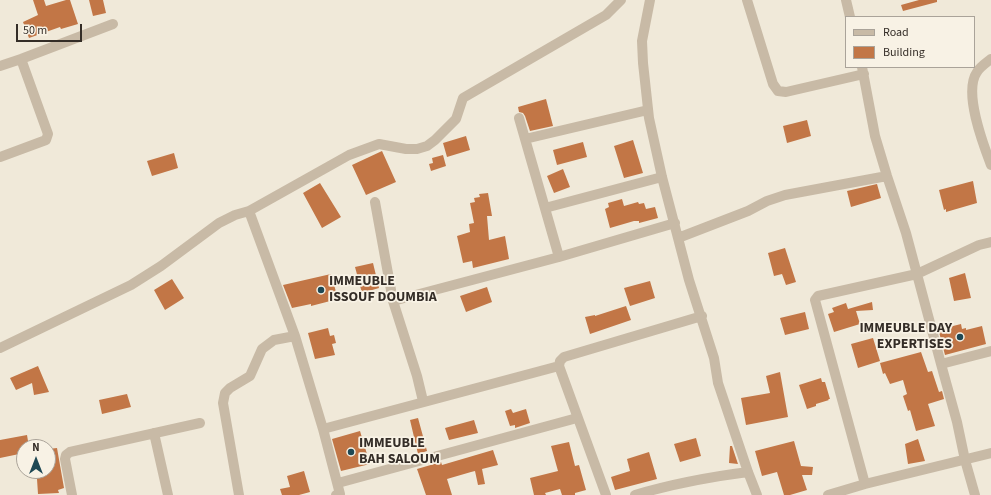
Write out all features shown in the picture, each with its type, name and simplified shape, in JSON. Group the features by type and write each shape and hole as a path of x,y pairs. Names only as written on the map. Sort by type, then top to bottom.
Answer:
{"street":[{"path":"0,348 131,285 161,266 219,223 235,215 250,211 349,155 379,144 406,149 418,149 427,146 456,119 463,98 606,15 621,0"},
{"path":"650,0 642,41 643,63 648,110 662,177 689,280 702,316 714,358 721,390 757,495"},
{"path":"747,0 773,84 778,91 786,92 863,71 875,136 906,233 958,422 965,460 975,495"},
{"path":"846,0 850,16"},
{"path":"0,66 113,24"},
{"path":"0,157 46,140 48,134 21,59"},
{"path":"991,59 977,72 973,82 973,102 978,130 991,165"},
{"path":"525,139 648,110"},
{"path":"519,118 559,257"},
{"path":"678,238 785,195 887,176"},
{"path":"545,208 662,177"},
{"path":"375,202 393,301 417,376 423,401"},
{"path":"250,211 294,336 323,429 338,483 339,495"},
{"path":"393,301 559,257 675,223"},
{"path":"865,484 815,300 818,296 917,274 979,245 991,242"},
{"path":"606,495 559,366 560,361 564,357 702,316"},
{"path":"239,495 223,403 225,393 230,388 250,376 262,349 274,340 294,336"},
{"path":"941,364 991,351"},
{"path":"323,429 423,401 559,366"},
{"path":"338,483 577,418"},
{"path":"72,495 65,459 70,452 200,423"},
{"path":"154,433 168,495"},
{"path":"828,495 865,484 991,453"},
{"path":"635,495 661,487 710,476 748,472"}],"building":[{"path":"33,0 44,0 46,6 70,0 78,24 61,29 60,27 29,38 23,22 38,15"},
{"path":"89,0 103,0 106,13 93,16"},
{"path":"919,0 937,0 937,2 903,11 901,5"},
{"path":"546,99 553,126 530,131 525,116 523,113 519,112 518,107"},
{"path":"807,120 811,136 787,143 783,126"},
{"path":"466,136 470,150 447,157 443,143"},
{"path":"633,140 643,173 624,178 614,146"},
{"path":"583,142 587,157 557,165 553,150"},
{"path":"382,151 396,182 366,195 352,165"},
{"path":"174,153 178,168 152,176 147,161"},
{"path":"443,155 446,166 431,171 429,164 433,163 432,158"},
{"path":"563,169 570,187 554,193 547,176"},
{"path":"973,181 977,203 946,212 946,209 944,210 939,190"},
{"path":"320,183 341,217 322,228 303,193"},
{"path":"877,184 881,198 851,207 847,191"},
{"path":"488,193 492,216 487,216 489,240 505,236 509,259 473,268 472,261 463,263 457,236 470,232 469,224 474,223 470,203 475,202 474,198 480,197 479,194"},
{"path":"622,199 624,206 638,202 639,204 644,203 646,209 655,207 658,218 639,223 639,221 634,221 610,228 605,209 609,207 608,203"},
{"path":"785,248 796,282 786,285 782,274 774,276 768,253"},
{"path":"373,263 379,288 362,293 355,267"},
{"path":"965,273 971,298 954,301 949,278"},
{"path":"331,274 338,299 311,306 311,304 292,308 283,285"},
{"path":"172,279 184,298 165,310 154,290"},
{"path":"650,281 655,298 630,306 624,288"},
{"path":"487,287 492,302 466,312 460,296"},
{"path":"872,302 873,310 856,311 860,324 834,332 828,314 834,312 832,308 846,303 848,309"},
{"path":"626,306 631,320 590,334 585,317 595,316"},
{"path":"805,312 809,329 785,335 780,318"},
{"name":"IMMEUBLE DAY EXPERTISES","path":"961,324 962,329 966,328 966,330 982,326 986,344 945,355 938,328"},
{"path":"328,328 330,336 334,335 336,343 332,344 335,355 315,359 308,333"},
{"path":"873,338 880,361 858,368 851,344"},
{"path":"921,352 928,372 932,371 939,392 942,391 944,399 928,404 935,426 916,431 910,410 908,411 903,396 907,394 903,380 890,384 885,373 883,374 880,363"},
{"path":"38,366 49,392 34,395 32,383 16,390 10,378"},
{"path":"780,372 788,417 746,425 741,398 770,393 766,376"},
{"path":"821,378 822,382 825,382 830,399 807,409 799,385"},
{"path":"127,394 131,407 102,414 99,400"},
{"path":"511,409 513,413 526,409 530,423 515,428 515,425 510,426 505,411"},
{"path":"418,418 427,451 418,454 410,420"},
{"path":"474,420 478,433 449,440 445,428"},
{"name":"IMMEUBLE BAH SALOUM","path":"360,431 370,464 341,471 332,439"},
{"path":"27,435 28,439 16,439 16,455 0,458 0,440"},
{"path":"696,438 701,456 680,462 674,444"},
{"path":"918,439 925,461 908,464 905,444"},
{"path":"794,441 801,466 813,467 812,475 802,475 807,490 790,495 784,495 777,472 762,476 755,451"},
{"path":"569,442 575,466 579,465 586,490 575,493 575,495 562,495 560,489 545,493 546,495 534,495 530,478 558,471 551,446"},
{"path":"730,446 732,446 738,464 729,463"},
{"path":"56,448 64,488 58,490 59,493 38,494 37,479 56,479"},
{"path":"493,450 498,465 482,469 485,484 478,485 475,471 447,479 452,495 426,495 417,469 441,462 442,465"},
{"path":"649,452 657,479 615,490 611,477 630,471 627,459"},
{"path":"304,471 310,492 299,495 282,495 280,489 290,487 287,476"}],"place":[{"name":"IMMEUBLE ISSOUF DOUMBIA","path":"321,290"},
{"name":"IMMEUBLE DAY EXPERTISES","path":"960,337"},
{"name":"IMMEUBLE BAH SALOUM","path":"351,452"}]}
